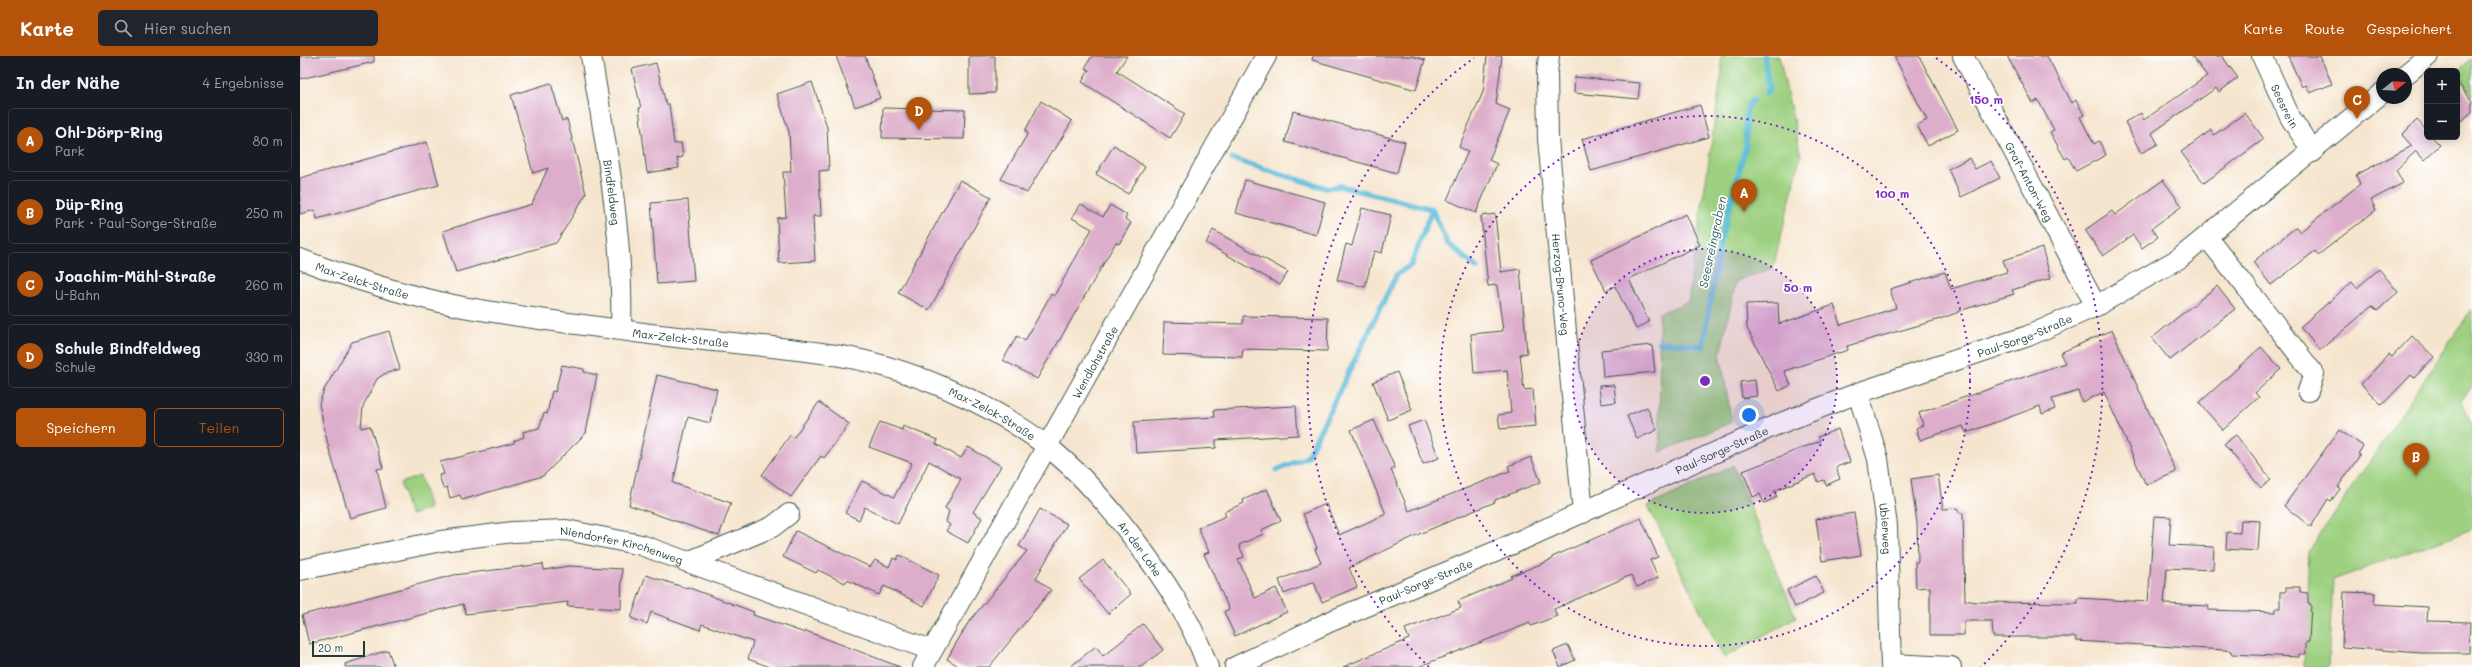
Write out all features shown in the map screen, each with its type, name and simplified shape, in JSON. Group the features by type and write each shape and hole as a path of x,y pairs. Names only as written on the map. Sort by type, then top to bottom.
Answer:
{"street":[{"name":"Bindfeldweg","path":"591,56 615,206 622,294 621,329"},
{"name":"Wendlohstraße","path":"927,659 1048,447 1266,56"},
{"name":"Herzog-Bruno-Weg","path":"1549,56 1547,73 1548,140 1583,513"},
{"name":"Graf-Anton-Weg","path":"1963,56 2096,306"},
{"name":"Seesrein","path":"2262,56 2290,117 2313,152"},
{"path":"2412,69 2428,56"},
{"name":"Paul-Sorge-Straße","path":"1235,667 1329,622 1583,513 1776,425 1858,392 2028,336 2096,306 2153,275 2207,237 2233,214 2313,152 2376,98"},
{"path":"2207,237 2314,374 2308,391"},
{"name":"Max-Zelck-Straße","path":"300,259 373,284 462,306 621,329 837,356 908,374 993,410 1048,447"},
{"name":"Ubierweg","path":"1858,392 1878,459 1887,526 1891,666"},
{"name":"An der Lohe","path":"1048,447 1066,462 1118,519 1146,555 1173,594 1187,619 1200,643 1208,667"},
{"path":"688,562 772,527 789,514"},
{"name":"Niendorfer Kirchenweg","path":"300,570 442,542 513,532 555,530 619,539 688,562 927,659"},
{"path":"1891,666 1951,667"}],"green space":[{"path":"1721,56 1779,56 1801,155 1773,268 1736,281 1720,354 1732,422 1660,452 1659,313 1688,302 1722,71"},
{"path":"2470,60 2472,64 2472,95 2460,76 2460,68"},
{"path":"2472,309 2472,387 2461,401 2472,423 2472,529 2333,580 2328,667 2304,667 2309,551"},
{"path":"1733,466 1796,617 1724,658 1648,506"},
{"path":"420,476 430,509 410,515 400,483"}],"building":[{"path":"300,56 374,56 374,62 300,79"},
{"path":"836,56 865,56 880,98 855,107"},
{"path":"969,56 995,56 995,93 969,94"},
{"path":"1092,56 1127,56 1117,71 1185,114 1170,138 1082,82 1089,70 1085,68"},
{"path":"1313,56 1412,56 1425,60 1416,90 1312,60"},
{"path":"1487,56 1502,56 1496,104 1510,110 1489,160 1497,164 1476,213 1447,200 1468,151 1459,147 1483,92"},
{"path":"1894,56 1919,56 1958,130 1928,146 1917,125 1927,120"},
{"path":"2007,56 2047,56 2072,103 2076,100 2084,115 2080,117 2094,144 2099,141 2106,155 2076,171 2068,157 2065,159 2050,132 2054,130 2038,100 2033,103"},
{"path":"2192,56 2222,56 2238,78 2219,92 2216,88 2152,133 2158,144 2141,153 2125,122 2141,113 2144,120 2207,76"},
{"path":"2288,56 2320,56 2332,84 2310,93 2306,85 2302,87"},
{"path":"656,63 666,104 669,104 674,144 681,143 683,157 677,158 679,168 647,173 639,108 641,108 632,69"},
{"path":"1575,77 1640,83 1638,99 1574,93"},
{"path":"812,82 827,127 829,170 819,171 821,216 813,216 815,261 779,263 777,218 786,217 783,172 791,172 789,132 777,94"},
{"path":"551,83 562,121 567,119 586,194 556,243 456,272 443,231 532,204 548,168 533,173 511,95"},
{"path":"2460,86 2472,101 2472,112 2460,122"},
{"path":"1041,101 1072,121 1054,151 1052,150 1027,193 1001,179 1028,133 1025,131"},
{"path":"1700,105 1709,137 1591,171 1582,139"},
{"path":"883,108 965,110 964,139 882,138"},
{"path":"1293,111 1405,142 1397,173 1285,142"},
{"path":"2245,113 2264,139 2204,183 2181,152 2211,130 2214,135"},
{"path":"2417,120 2424,128 2424,140 2435,140 2440,145 2424,160 2416,151 2396,170 2403,183 2371,200 2376,210 2318,255 2315,251 2271,285 2253,262 2296,227 2300,232 2360,184 2356,175 2412,146 2402,135"},
{"path":"427,142 439,185 317,219 315,210 300,214 300,178"},
{"path":"1114,145 1145,167 1128,194 1096,174"},
{"path":"1969,158 1975,169 1991,161 2000,178 1961,197 1948,169"},
{"path":"960,180 991,197 929,310 898,293"},
{"path":"1245,180 1325,202 1316,235 1236,213"},
{"path":"2163,180 2182,206 2152,228 2158,237 2142,248 2133,235 2103,256 2085,230 2112,211 2115,215"},
{"path":"688,200 694,281 657,284 651,203"},
{"path":"1081,204 1103,217 1110,205 1127,215 1125,219 1131,223 1119,244 1116,242 1037,379 1003,360 1017,336 1025,341 1051,294 1054,296 1092,229 1072,218"},
{"path":"1362,208 1391,215 1382,253 1374,251 1365,287 1337,280 1346,244 1352,246"},
{"path":"1495,214 1501,272 1520,269 1527,353 1520,354 1524,390 1533,389 1536,426 1500,429 1498,415 1511,413 1507,370 1474,373 1471,334 1503,331 1497,285 1488,286 1481,216"},
{"path":"1686,214 1700,245 1629,279 1649,322 1636,329 1615,286 1606,291 1591,260"},
{"path":"1213,230 1288,272 1280,285 1206,243"},
{"path":"2042,248 2051,278 2012,290 2014,294 1959,311 1937,320 1847,346 1848,350 1784,371 1791,385 1779,391 1747,328 1746,304 1778,303 1779,324 1834,305 1840,325 1896,308 1890,289 1945,272 1951,289 2007,272 2003,260"},
{"path":"2379,269 2398,292 2377,311 2372,306 2320,350 2300,327 2352,282 2357,288"},
{"path":"2217,286 2235,309 2170,360 2152,338"},
{"path":"1243,316 1328,318 1327,351 1243,349 1242,357 1163,355 1164,322 1243,324"},
{"path":"2112,330 2176,472 2146,485 2104,392 2082,402 2078,391 2052,399 2055,409 2042,414 2040,406 1966,433 1963,426 1920,440 1916,428 1923,425 1919,413 2065,363 2060,353"},
{"path":"389,331 400,369 384,374 377,379 363,406 361,428 370,426 383,468 377,469 386,508 350,518 329,449 319,404 324,390 352,342"},
{"path":"2412,336 2434,357 2414,378 2411,375 2382,405 2361,384 2389,354 2392,357"},
{"path":"1652,345 1655,372 1603,377 1601,350"},
{"path":"2261,347 2281,369 2255,393 2259,397 2223,430 2199,403"},
{"path":"562,365 584,369 584,372 597,375 586,433 543,476 462,500 460,495 450,498 447,487 443,488 439,475 444,474 440,462 514,443 514,441 524,437 523,432 539,428 544,413 547,414 552,391 555,392"},
{"path":"1397,372 1412,410 1388,420 1373,382"},
{"path":"657,375 717,389 710,423 688,417 673,483 731,503 719,536 629,505"},
{"path":"1755,380 1757,396 1742,398 1740,382"},
{"path":"1614,385 1616,402 1601,404 1599,386"},
{"path":"819,402 849,424 824,458 821,456 791,497 762,475 791,434 794,437"},
{"path":"1296,406 1298,435 1216,440 1216,448 1136,453 1134,422 1215,417 1214,410"},
{"path":"1647,407 1657,430 1637,439 1627,416"},
{"path":"1374,420 1395,468 1391,470 1409,511 1510,471 1508,466 1531,457 1541,482 1495,500 1495,502 1419,534 1349,568 1357,587 1322,602 1314,582 1284,594 1279,580 1321,563 1315,549 1317,548 1303,514 1326,504 1339,535 1386,514 1351,430"},
{"path":"1424,420 1439,458 1423,464 1408,426"},
{"path":"880,422 902,430 903,426 938,440 936,444 961,458 968,447 1001,466 973,512 982,518 968,543 946,531 950,525 946,522 949,511 945,508 961,479 929,461 898,524 865,507 859,520 845,513 862,481 894,497 912,463 869,447"},
{"path":"1838,429 1850,462 1836,467 1840,479 1826,485 1824,480 1818,482 1815,474 1774,491 1777,497 1764,503 1760,494 1753,497 1743,471 1820,441 1818,437"},
{"path":"2339,430 2363,446 2358,454 2360,455 2338,487 2340,489 2331,501 2328,499 2311,527 2284,506"},
{"path":"2236,435 2271,480 2261,488 2224,444"},
{"path":"1938,475 1943,509 1958,508 1959,513 1963,513 1965,600 1976,602 2078,603 2078,598 2148,602 2154,516 2171,517 2169,545 2214,547 2213,570 2167,568 2164,604 2209,606 2208,610 2276,612 2276,608 2280,608 2280,592 2286,592 2286,587 2300,587 2300,592 2308,593 2308,604 2311,604 2309,642 2306,642 2306,654 2299,654 2299,657 2231,654 2231,651 2225,650 2076,641 2076,637 1993,637 1992,621 1964,621 1964,635 1930,635 1930,587 1916,588 1915,562 1918,562 1917,523 1911,479"},
{"path":"1267,489 1281,521 1261,530 1263,534 1239,545 1244,557 1238,559 1255,598 1276,588 1287,612 1235,636 1224,612 1229,609 1204,554 1209,552 1198,528 1226,516 1224,512 1244,503 1243,500"},
{"path":"1040,509 1067,524 1036,578 1051,590 989,667 960,667 947,659 968,623 1027,551 1019,546"},
{"path":"1854,513 1861,555 1822,561 1816,519"},
{"path":"1641,518 1658,557 1650,560 1658,578 1637,587 1631,575 1554,609 1557,616 1531,626 1530,623 1418,667 1343,667 1409,639 1405,629 1461,608 1458,601 1512,578 1511,576 1553,559 1552,557"},
{"path":"2241,520 2260,521 2258,551 2226,549 2227,532 2240,533"},
{"path":"796,531 870,567 875,560 889,567 893,558 897,560 899,555 939,575 924,606 884,586 879,595 847,580 845,583 818,570 816,573 783,557"},
{"path":"1103,560 1131,594 1108,614 1079,579"},
{"path":"543,564 544,570 569,566 622,569 621,609 567,606 568,602 466,614 463,604 309,644 302,615 454,575"},
{"path":"646,575 686,588 687,587 754,612 753,615 805,633 806,631 900,667 770,667 748,659 753,642 702,624 700,630 651,612 647,624 631,618"},
{"path":"1816,576 1824,593 1795,607 1787,590"},
{"path":"2344,592 2375,593 2374,604 2428,607 2427,621 2470,622 2469,653 2421,653 2342,647"},
{"path":"1143,624 1163,650 1141,667 1070,667 1096,646 1103,656"},
{"path":"1568,645 1575,660 1560,667 1553,651"},
{"path":"388,650 394,667 345,667 345,664"}],"waterway":[{"name":"Seesreingraben","path":"1764,56 1769,88 1766,94"},
{"name":"Seesreingraben","path":"1659,342 1703,346 1720,243 1746,145 1745,121 1748,105 1753,100"},
{"path":"1232,159 1326,188 1340,186 1432,209 1447,243 1477,268"},
{"path":"1277,470 1307,457 1397,274 1411,265 1432,209"}],"place":[{"name":"Joachim-Mähl-Straße","path":"2357,119"},
{"name":"Schule Bindfeldweg","path":"919,130"},
{"name":"Ohl-Dörp-Ring","path":"1744,212"},
{"name":"Düp-Ring","path":"2416,476"}]}
